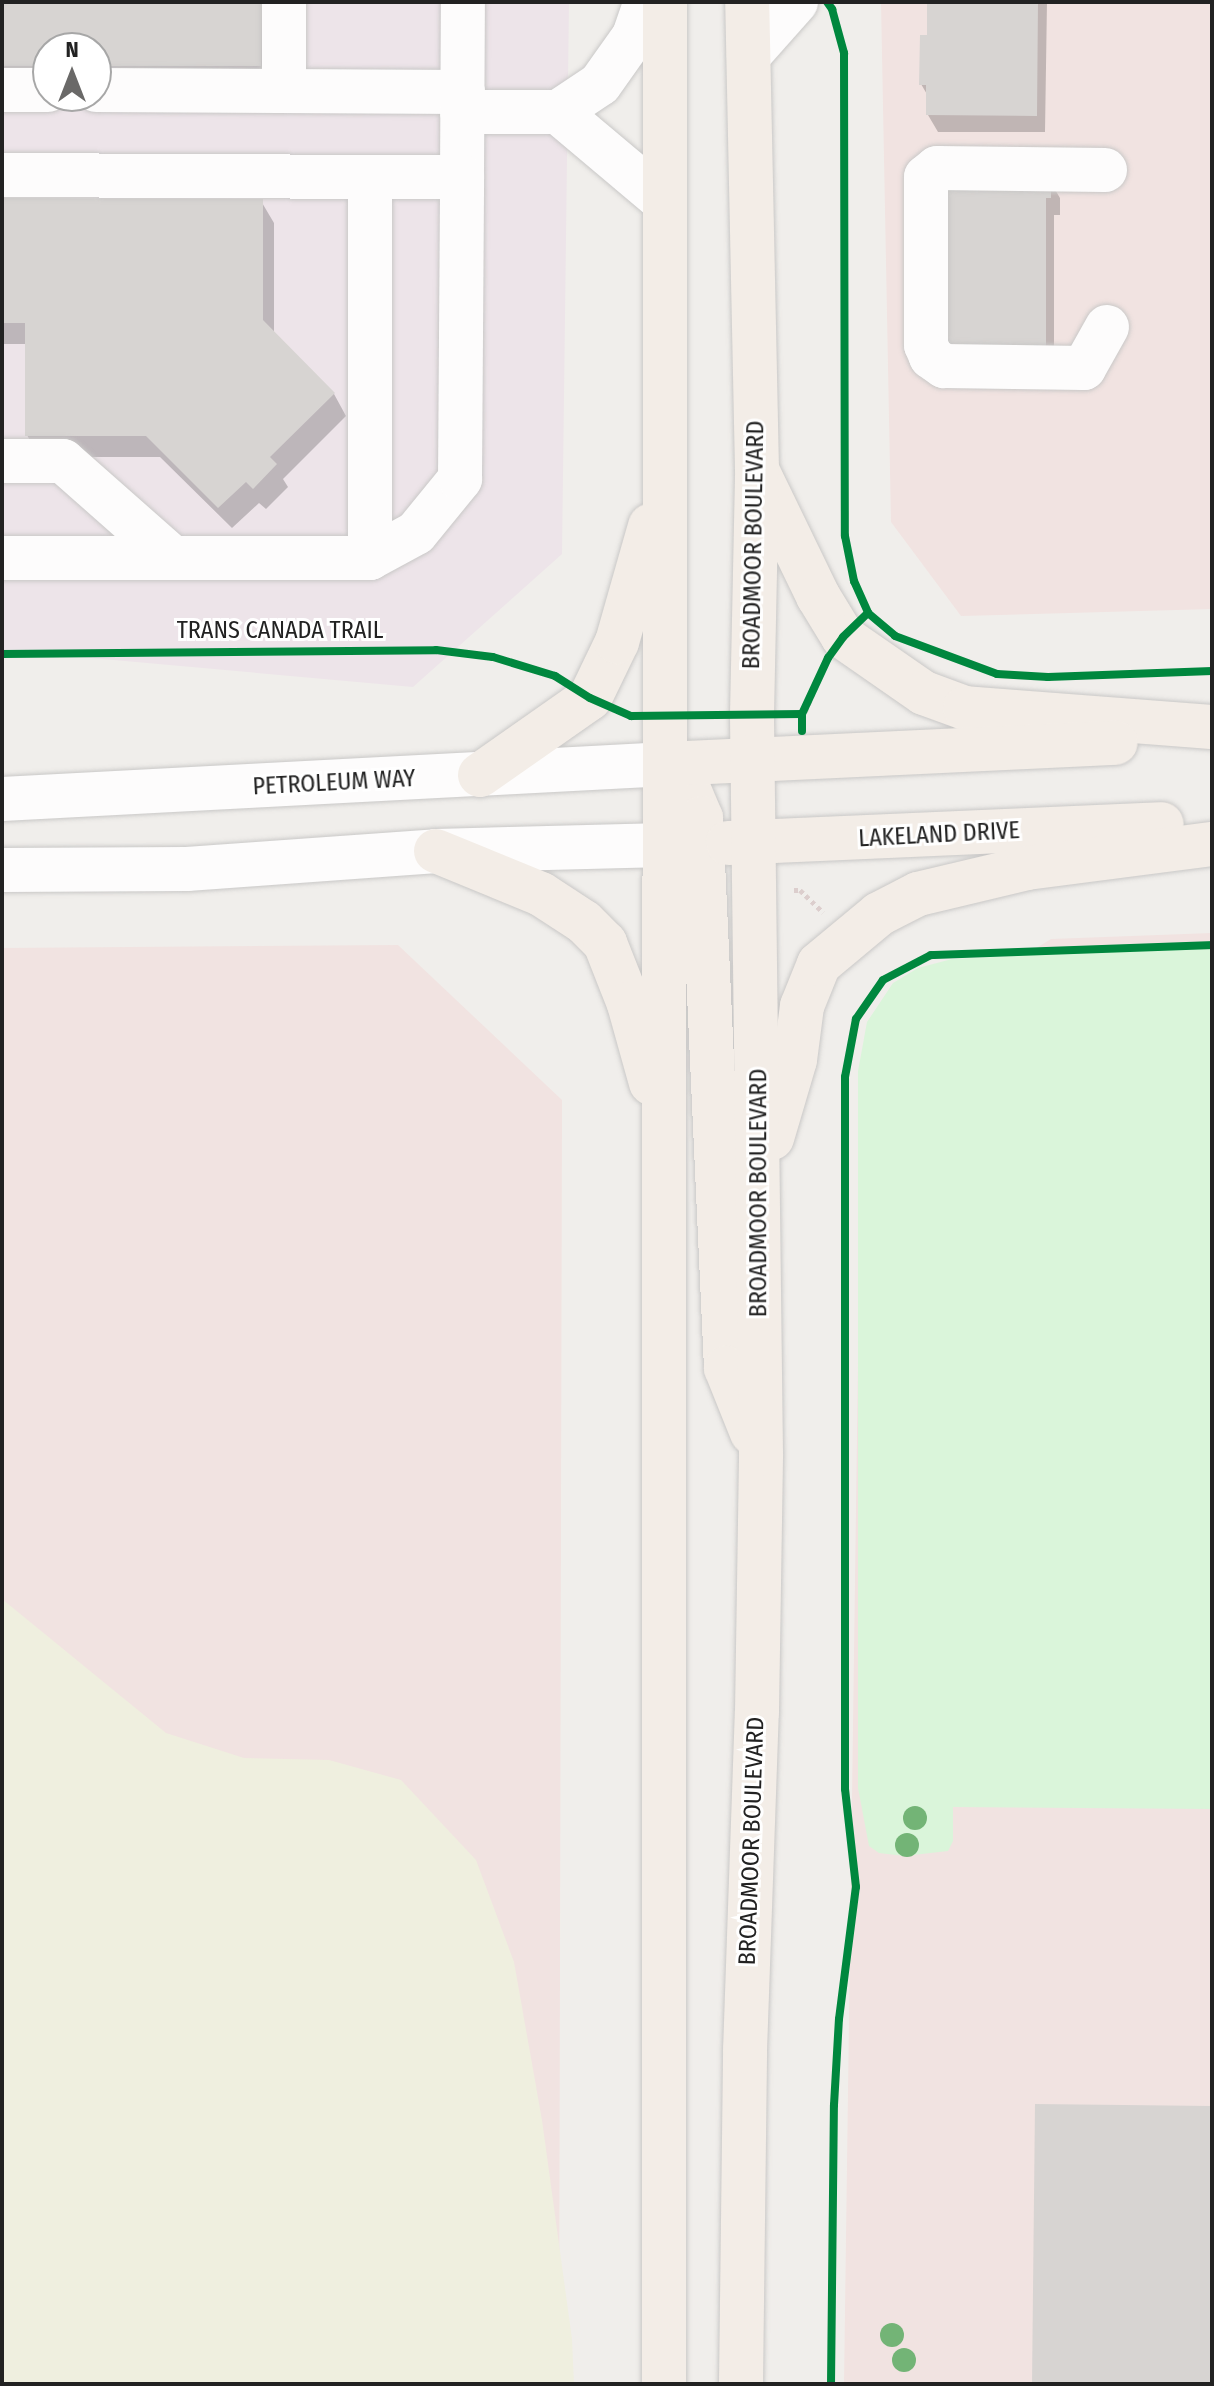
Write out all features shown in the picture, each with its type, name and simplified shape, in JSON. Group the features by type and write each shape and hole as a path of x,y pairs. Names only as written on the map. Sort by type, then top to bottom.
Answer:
{"main road":[{"path":"665,2 667,764 684,845 726,1368 761,1454"},
{"name":"BROADMOOR BOULEVARD","path":"741,2384 745,2051 757,1712 761,1454 753,759 757,470 747,2"},
{"path":"480,775 590,698 617,642 638,577 667,458"},
{"path":"757,470 818,596 843,637 924,693 965,708 1212,727"},
{"path":"667,764 1212,739"},
{"name":"LAKELAND DRIVE","path":"684,845 1212,822"},
{"path":"760,1183 795,1060 802,1006 819,964 879,914 918,894 1027,868 1212,844"},
{"path":"664,2384 665,1133 684,845"},
{"path":"436,851 541,894 584,922 605,943 629,1004 665,1133"}],"street":[{"path":"284,2 284,91"},
{"path":"2,558 370,558 416,533 460,479 463,2"},
{"path":"558,112 600,84 634,36 646,2"},
{"path":"749,55 796,2"},
{"path":"2,90 32,90"},
{"path":"112,90 284,91 462,102 558,112 665,202"},
{"path":"1105,170 937,168 926,177 926,345 931,357 944,366 1084,368 1107,327"},
{"path":"2,175 462,177"},
{"path":"370,177 370,558"},
{"path":"2,461 63,461 172,557"},
{"name":"PETROLEUM WAY","path":"2,799 667,764"},
{"path":"2,870 187,869 436,851 684,845"}],"path":[{"path":"802,714 828,658"},
{"path":"800,890 827,916"}],"shaded area":[{"path":"2,2 569,2 562,554 413,687 2,650"},
{"path":"881,2 1212,2 1212,609 961,616 891,522"},
{"path":"1212,933 1212,2384 844,2384 859,1288 953,999 1051,939"},
{"path":"398,945 562,1100 559,2384 2,2384 2,948"}],"green space":[{"path":"1212,946 1212,1809 953,1807 953,1841 948,1851 904,1856 879,1853 869,1846 858,1788 858,1071 867,1022 893,983 918,968 952,959"},
{"path":"2,1599 166,1733 244,1758 329,1760 401,1780 476,1860 514,1962 542,2120 572,2339 574,2384 2,2384"}],"building":[{"path":"2,2 262,2 261,66 112,66 112,32 32,32 32,66 2,66"},
{"path":"927,2 1038,2 1037,116 926,115 926,85 919,85 920,35 927,35"},
{"path":"1051,179 1051,198 1046,198 1046,346 944,346 945,180"},
{"path":"2,198 263,199 263,320 335,393 270,457 277,464 253,489 246,482 218,508 146,436 25,436 25,323 2,323"},
{"path":"1035,2104 1212,2106 1212,2384 1032,2384"}],"cycle path":[{"path":"827,2 832,9 844,53 845,536 854,581 868,613 895,636 997,674 1048,677 1212,671"},
{"path":"802,731 802,714 828,658 843,637 868,613"},
{"name":"TRANS CANADA TRAIL","path":"2,654 436,650 493,657 555,676 590,698 631,716 802,714"},
{"path":"831,2384 834,2105 839,2019 856,1887 845,1789 845,1077 856,1019 883,980 931,955 1212,945"}]}
